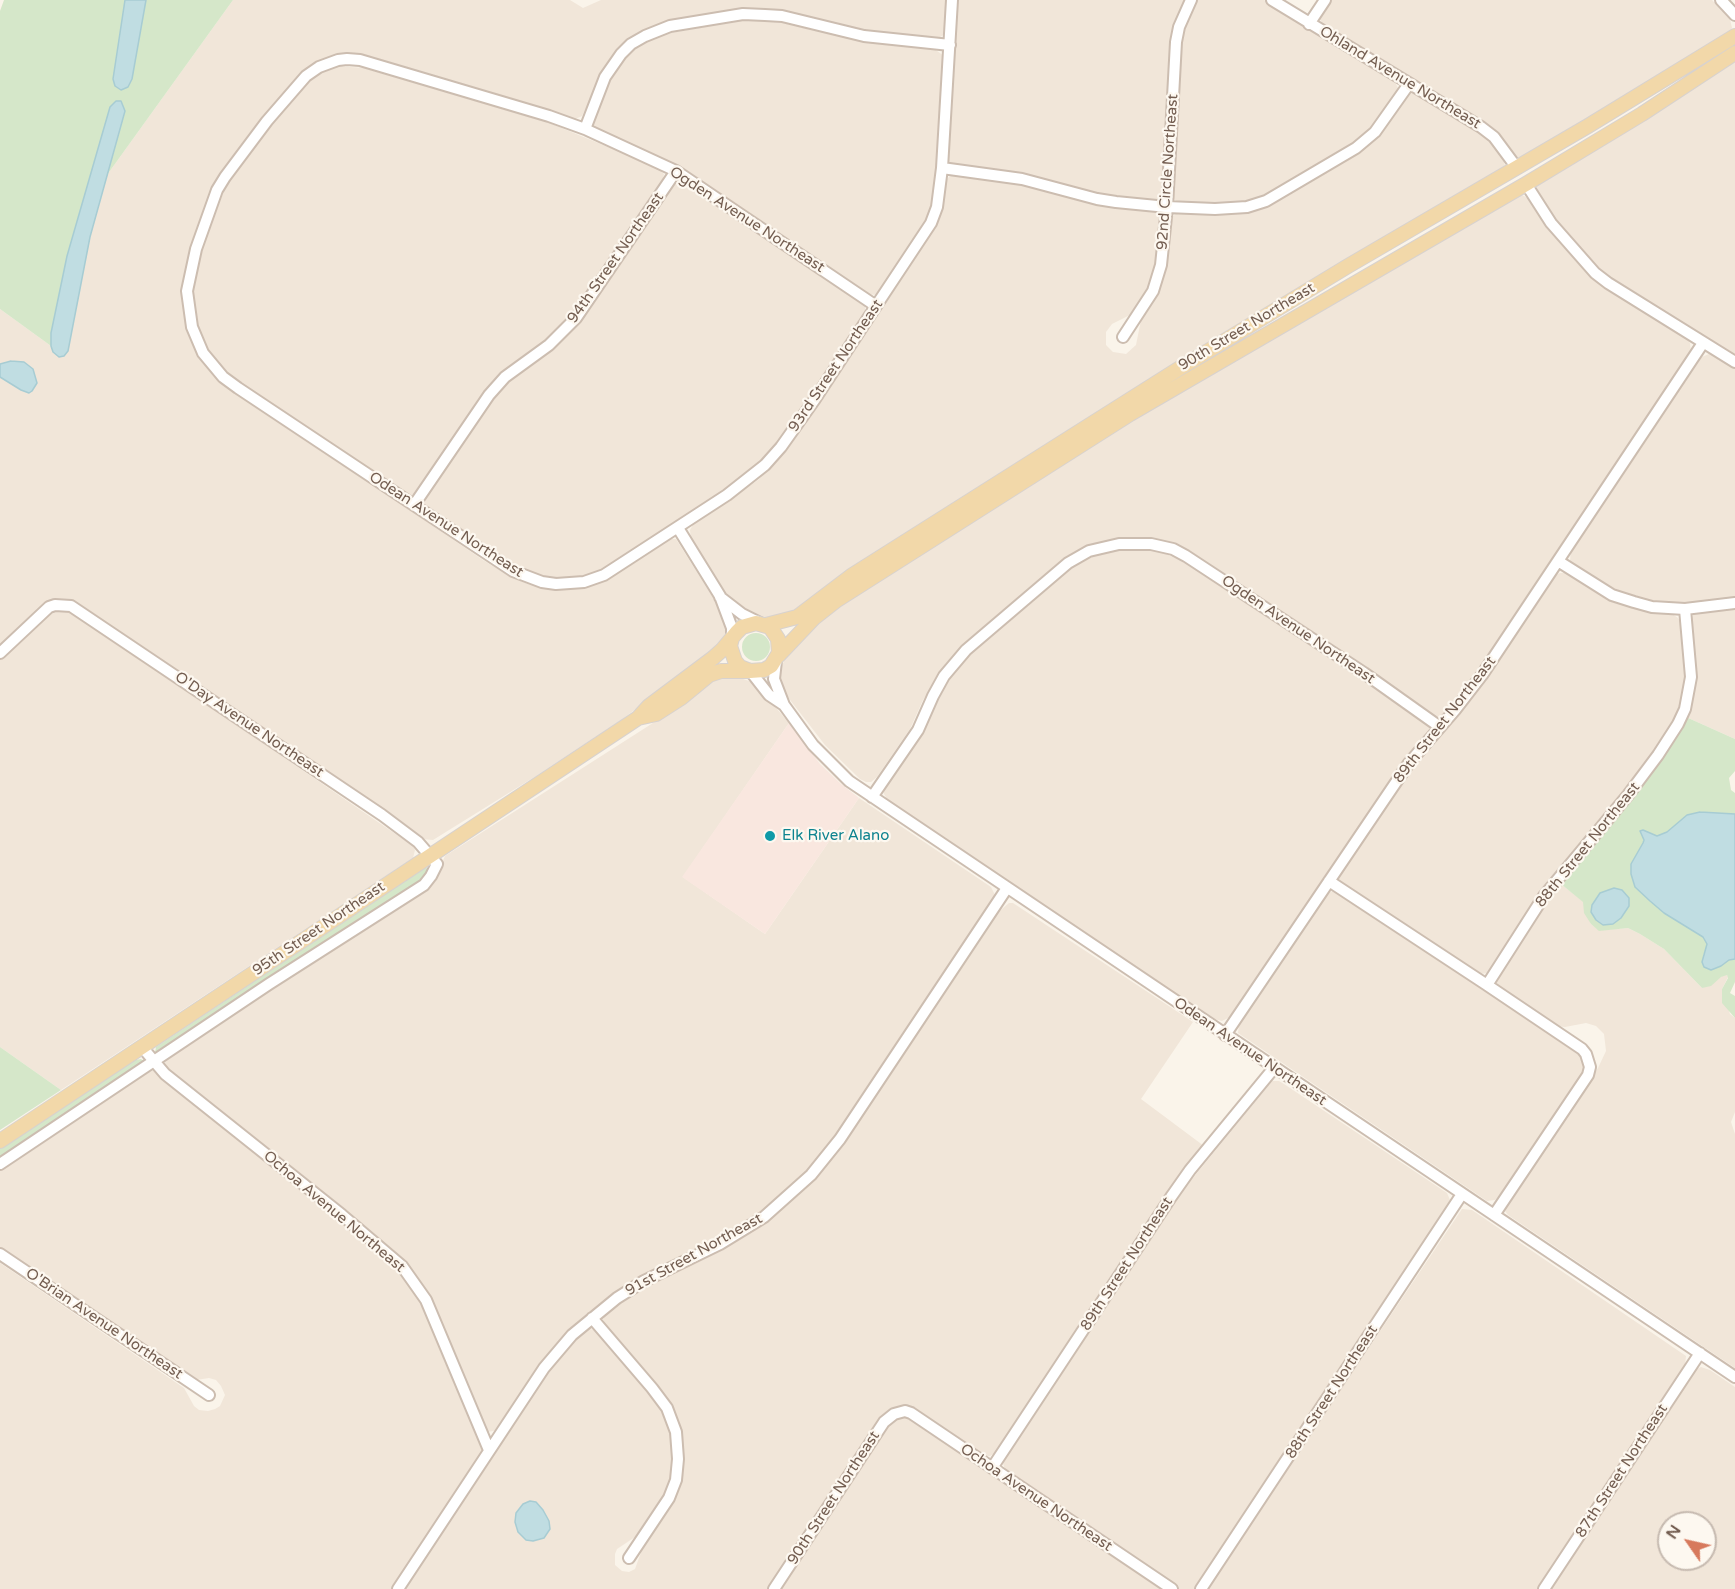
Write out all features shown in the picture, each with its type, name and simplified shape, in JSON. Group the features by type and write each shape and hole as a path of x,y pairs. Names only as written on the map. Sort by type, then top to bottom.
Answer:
{"main road":[{"name":"90th Street Northeast","path":"764,625 797,617 851,576 1180,368 1735,36"},
{"name":"90th Street Northeast","path":"777,658 808,624 837,600 1120,421 1508,195 1642,114 1735,53"},
{"path":"1528,183 1532,159"},
{"path":"1508,195 1513,170"},
{"path":"749,624 764,625 775,632 780,646 777,658 764,670 721,671 709,675 681,698 656,714 638,718 650,706 713,658 742,627 749,624"},
{"path":"732,638 730,646 735,661 740,667 751,671"},
{"name":"95th Street Northeast","path":"0,1141 638,718"}],"street":[{"name":"93rd Street Northeast","path":"678,528 738,488 765,465 786,440 935,216 942,168 952,0"},
{"name":"92nd Circle Northeast","path":"1123,337 1152,291 1161,265 1167,207 1176,42 1179,27 1191,0"},
{"name":"Ohland Avenue Northeast","path":"1272,0 1481,127 1494,137 1513,170"},
{"path":"1310,24 1325,0"},
{"path":"1721,0 1735,15"},
{"path":"585,129 611,66 631,44 670,26 743,14 782,16 864,36 950,45"},
{"name":"Ogden Avenue Northeast","path":"188,311 187,291 196,249 217,190 294,87 319,67 338,60 360,60 538,112 585,129 676,171 876,306"},
{"path":"942,168 1022,179 1096,199 1167,207 1215,209 1247,207 1266,201 1367,140 1389,114 1409,84"},
{"name":"94th Street Northeast","path":"414,505 477,410 496,386 520,365 549,345 576,318 676,171"},
{"path":"1528,183 1551,223 1595,273 1735,362"},
{"name":"Odean Avenue Northeast","path":"188,311 203,352 223,377 526,578 556,584 584,582 604,575 678,528"},
{"name":"89th Street Northeast","path":"1225,1035 1409,763 1482,675 1703,343"},
{"path":"678,528 720,596 732,628 732,638"},
{"name":"Ogden Avenue Northeast","path":"872,797 918,730 944,676 971,645 1068,563 1104,546 1119,544 1151,544 1173,549 1186,556 1440,727"},
{"path":"1558,561 1612,595 1652,607 1685,609 1735,603"},
{"path":"720,596 742,614 764,625"},
{"name":"O'Day Avenue Northeast","path":"0,653 49,607 61,604 71,606 382,815 418,842 431,855"},
{"name":"88th Street Northeast","path":"1487,986 1544,896 1628,795 1658,756 1678,724 1685,709 1691,676 1685,609"},
{"name":"Odean Avenue Northeast","path":"777,658 774,679 784,705 825,758 849,781 1735,1377"},
{"name":"Odean Avenue Northeast","path":"751,671 769,695 784,705"},
{"path":"0,1164 345,934 424,885 437,864 431,855"},
{"path":"1329,880 1582,1049 1586,1054 1590,1066 1588,1076 1494,1215"},
{"name":"91st Street Northeast","path":"399,1589 556,1352 617,1298 644,1281 744,1230 772,1210 811,1174 840,1138 1007,888"},
{"name":"Ochoa Avenue Northeast","path":"142,1047 165,1074 342,1215 402,1266 426,1300 489,1450"},
{"name":"89th Street Northeast","path":"992,1468 1177,1188 1274,1068"},
{"name":"88th Street Northeast","path":"1201,1589 1462,1194"},
{"name":"O'Brian Avenue Northeast","path":"0,1254 208,1395"},
{"path":"592,1318 667,1408 676,1432 678,1459 676,1480 669,1498 629,1558"},
{"name":"87th Street Northeast","path":"1544,1589 1700,1353"},
{"name":"Ochoa Avenue Northeast","path":"899,1412 911,1413 1172,1589"},
{"name":"90th Street Northeast","path":"774,1589 884,1422 899,1412"}],"shaded area":[{"path":"233,0 570,0 583,8 601,0 949,0 946,32 936,39 838,27 782,13 638,35 602,76 582,116 573,120 365,56 306,70 295,80 229,164 183,287 186,322 193,343 220,381 483,560 507,575 528,584 548,589 575,588 668,539 676,539 729,623 727,635 715,647 621,720 433,840 422,839 63,601 0,649 0,309 51,346 53,352 64,356 68,351 90,237 107,175"},
{"path":"958,0 1187,0 1176,21 1163,195 1160,199 1154,201 1121,199 953,165 948,162 946,157"},
{"path":"1197,0 1264,0 1394,80 1398,88 1397,95 1378,123 1359,141 1266,196 1239,205 1178,203 1172,197 1181,38 1187,18"},
{"path":"1330,0 1712,0 1730,19 1732,28 1729,34 1520,159 1498,135 1479,119 1326,29 1319,18"},
{"path":"758,20 783,23 864,42 933,48 944,56 932,206 923,227 876,295 867,294 677,167 591,125 608,81 617,67 636,47 659,35 738,21"},
{"path":"1735,59 1735,356 1612,279 1591,263 1559,227 1535,192 1538,183"},
{"path":"336,66 365,68 525,113 657,167 664,174 662,183 566,323 547,341 495,379 478,399 417,493 409,496 242,387 214,361 203,344 196,324 193,281 197,260 226,186 299,88 312,76"},
{"path":"1411,93 1470,125 1486,137 1503,158 1505,166 1502,170 798,612 773,618 753,616 729,599 691,540 690,530 694,523 758,480 797,434 933,229 946,180 949,177 952,175 1009,181 1089,202 1157,212 1162,222 1157,265 1152,281 1132,314 1112,324 1106,332 1106,345 1113,352 1126,354 1136,345 1142,315 1165,271 1173,216 1178,213 1251,212 1270,203 1341,164 1367,146"},
{"path":"683,181 865,305 865,315 783,438 762,464 740,482 617,561 586,577 552,579 516,569 426,509 425,496 482,410 507,380 554,346 671,186"},
{"path":"1521,194 1530,200 1561,244 1582,266 1602,284 1686,338 1690,343 1691,354 1467,689 1446,714 1441,717 1433,716 1161,541 1144,538 1108,540 1089,546 1068,558 980,630 946,663 923,700 910,729 877,777 871,782 860,779 825,745 780,687 778,674 786,657 825,614 1136,416"},
{"path":"1711,353 1735,366 1735,599 1678,603 1639,599 1604,584 1574,565 1570,561 1571,549 1702,357"},
{"path":"1143,548 1160,551 1194,567 1430,726 1429,733 1232,1016 1222,1021 1214,1019 887,799 883,789 919,736 948,680 970,654 1076,563 1105,550"},
{"path":"1560,573 1569,573 1671,613 1678,618 1681,623 1687,677 1681,706 1676,716 1625,793 1488,973 1480,974 1342,884 1339,880 1339,871 1410,768 1459,714 1552,577"},
{"path":"1735,607 1735,739 1686,717 1694,694 1696,678 1692,618 1694,613"},
{"path":"64,609 413,846 415,850 413,858 61,1090 0,1047 0,660 44,616 55,610"},
{"path":"720,678 740,678 755,683 789,723 683,877 765,934 859,798 991,887 995,895 839,1133 815,1163 774,1204 735,1231 630,1284 592,1311 562,1340 498,1430 488,1432 483,1428 420,1282 403,1262 171,1074 165,1062 436,877 445,856 667,714 709,682"},
{"path":"789,723 820,764 859,798 765,934 682,877"},
{"path":"1561,884 1584,902 1591,924 1599,930 1628,928 1640,934 1664,949 1702,988 1724,975 1728,977 1722,989 1730,1014 1735,1018 1735,1112 1731,1122 1735,1134 1735,1368 1505,1211 1509,1201 1598,1068 1606,1051 1604,1034 1596,1026 1586,1023 1565,1027 1556,1026 1498,986 1496,982"},
{"path":"1333,891 1338,892 1570,1046 1581,1056 1584,1068 1579,1082 1503,1193 1495,1200 1487,1201 1238,1033 1239,1024 1324,895"},
{"path":"1009,903 1013,903 1193,1022 1141,1099 1204,1146 1179,1179 998,1451 990,1456 982,1456 910,1408 903,1407 888,1412 883,1416 768,1589 404,1589 550,1368 573,1340 586,1329 595,1330 657,1402 666,1420 673,1446 674,1468 657,1510 638,1535 617,1549 615,1554 615,1565 622,1571 629,1572 635,1569 644,1544 676,1491 681,1472 679,1431 673,1412 663,1397 605,1329 603,1319 606,1312 646,1285 749,1233 771,1217 810,1181 842,1143 995,915"},
{"path":"154,1070 339,1218 401,1272 422,1303 483,1453 395,1589 0,1589 0,1263 184,1388 194,1406 199,1410 215,1409 220,1406 225,1395 216,1380 209,1378 196,1380 0,1247 0,1169"},
{"path":"1272,1081 1284,1084 1447,1193 1450,1200 1446,1210 1198,1589 1178,1589 1005,1470 1003,1463 1004,1458 1179,1195"},
{"path":"1462,1209 1472,1210 1686,1356 1685,1366 1672,1390 1539,1589 1207,1589"},
{"path":"1701,1367 1710,1370 1735,1387 1735,1589 1549,1589 1697,1369"},
{"path":"905,1416 1166,1589 779,1589 890,1422"}],"green space":[{"path":"4,0 125,0 113,79 132,79 146,0 233,0 107,175 125,111 110,107 67,256 51,333 51,346 0,309 0,11"},
{"path":"756,633 766,637 770,647 766,657 756,661 746,657 742,647 746,637"},
{"path":"1686,717 1735,739 1735,771 1729,778 1731,790 1735,793 1735,814 1700,812 1688,815 1667,832 1657,836 1643,830 1643,843 1631,864 1631,874 1650,901 1664,913 1703,937 1707,944 1703,957 1721,966 1735,959 1735,982 1730,993 1735,996 1735,1018 1722,1003 1722,989 1728,978 1727,975 1711,986 1702,988 1664,949 1640,934 1628,928 1599,931 1584,913 1583,902 1561,884 1631,799"},
{"path":"426,867 428,870 418,882 157,1054 155,1053 156,1047"},
{"path":"0,1047 61,1090 0,1130"},
{"path":"141,1059 143,1063 0,1158 0,1148 135,1060"}],"water":[{"path":"125,0 146,0 132,79 128,87 121,90 115,86 113,79"},
{"path":"116,101 121,101 125,111 90,237 68,351 64,356 59,357 53,352 51,346 51,333 67,256 110,107"},
{"path":"11,361 24,362 33,369 37,383 29,393 0,377 0,364"},
{"path":"1700,812 1735,814 1735,959 1711,970 1704,967 1702,962 1707,944 1703,937 1664,913 1650,901 1635,887 1631,874 1631,864 1644,840 1640,831 1643,830 1657,836 1667,832 1687,815"},
{"path":"1614,888 1622,890 1629,898 1629,906 1621,918 1613,924 1603,925 1591,912 1592,905 1600,893"},
{"path":"530,1501 536,1502 543,1510 549,1521 550,1529 544,1538 533,1541 526,1540 518,1532 515,1522 516,1513 523,1504"}],"place":[{"name":"Elk River Alano","path":"770,836"}]}
